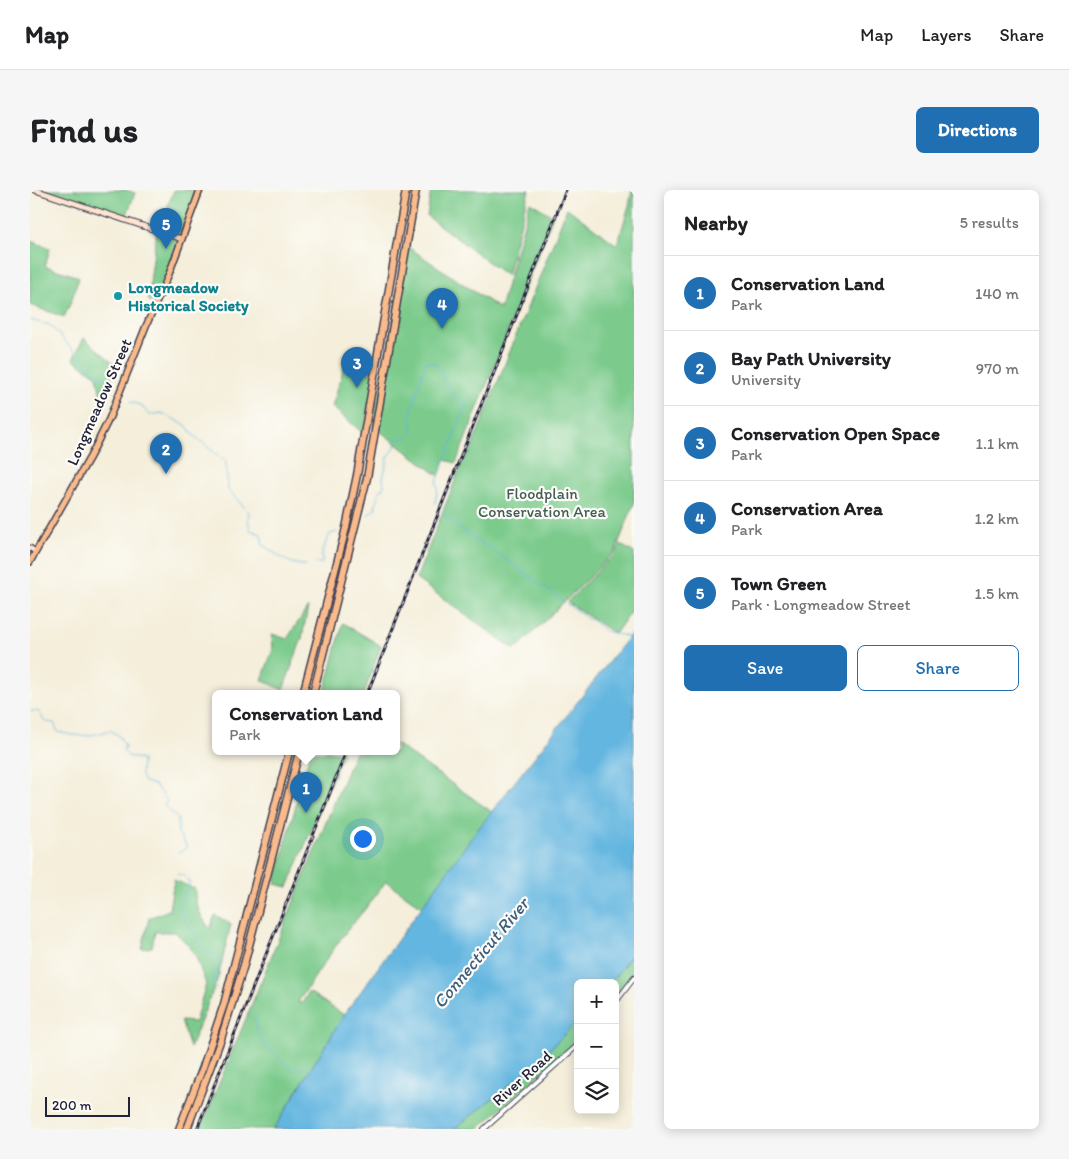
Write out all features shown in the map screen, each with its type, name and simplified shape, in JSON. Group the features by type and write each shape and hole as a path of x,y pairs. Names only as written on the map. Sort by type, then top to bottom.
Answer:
{"highway":[{"path":"304,690 358,475 406,190"},
{"path":"314,690 355,532 369,467 416,190"},
{"path":"179,1129 203,1067 225,999 288,755"},
{"path":"187,1129 222,1034 244,965 298,755"}],"main road":[{"path":"35,190 182,239"},
{"name":"Longmeadow Street","path":"30,562 105,427 166,281 200,190"},
{"path":"30,548 36,552"}],"street":[{"path":"619,998 634,978"},
{"name":"River Road","path":"484,1129 574,1049"}],"green space":[{"path":"42,190 126,190 135,193 126,217"},
{"path":"174,190 200,190 155,305 148,298 156,236"},
{"path":"431,190 529,190 507,276 427,216"},
{"name":"Floodplain Conservation Area","path":"632,190 634,190 634,504 615,552 515,650 416,579 466,453 469,454 567,208 617,245"},
{"path":"530,202 553,216 456,463 445,460 439,476 372,425 386,364 405,245 500,309"},
{"path":"30,241 50,248 45,266 79,277 64,317 30,305"},
{"path":"84,338 117,366 102,402 97,376 73,359"},
{"path":"344,367 379,375 363,433 332,407"},
{"name":"Floodplain Conservation Area","path":"620,544 634,553 634,607 615,634 567,602 616,553"},
{"path":"308,607 302,638 283,690 262,680 273,649 272,634 287,639"},
{"path":"343,623 381,646 365,690 325,690"},
{"path":"400,747 492,812 422,907 386,881 342,937 298,1002 302,1003 309,992 344,1015 274,1129 200,1129 354,755 400,755"},
{"path":"309,755 342,755 288,887 275,884"},
{"path":"174,880 195,889 199,910 210,929 215,915 231,924 218,978 190,1048 181,1021 195,1022 206,984 196,957 189,946 175,932 155,932 152,947 142,949 149,918 169,910"},
{"path":"634,952 634,974 619,993 619,979 613,979"},
{"path":"574,1025 574,1044 478,1129 454,1129 531,1068"}],"water":[{"name":"Connecticut River","path":"634,630 634,952 613,979 574,979 574,1025 531,1068 454,1129 274,1129 344,1015 474,834"}],"waterway":[{"path":"30,320 50,325 95,374 107,380 110,388"},
{"path":"368,515 375,509 378,494 384,486 383,478 388,457 394,449 396,442 400,438 407,439 413,429 410,415 426,362 436,363 453,396 466,405 436,484 438,487 435,503"},
{"path":"130,402 141,405 149,415 161,413 186,425 193,435 226,462 228,490 249,512 250,530 261,534 263,545 283,559 294,564 306,565"},
{"path":"443,514 479,543 487,546 563,601"},
{"path":"315,563 322,563 322,551 330,534 337,532"},
{"path":"567,604 605,631 629,637"},
{"path":"30,711 38,711 45,721 54,723 58,732 84,736 110,730 119,736 125,746 123,751 128,756 142,760 141,776 144,782 155,785 167,801 164,805 178,819 178,832 187,847 178,853"},
{"path":"177,874 185,876 190,882 181,908 184,920 195,931 202,947 210,954 218,955 220,963 212,984 217,989"},
{"path":"255,1016 258,1034 273,1053 294,1070 305,1067 312,1069"}],"railway":[{"path":"369,690 566,190"},
{"path":"197,1129 345,755"}],"place":[{"name":"Town Green","path":"166,249"},
{"name":"Longmeadow Historical Society","path":"118,296"},
{"name":"Conservation Area","path":"442,329"},
{"name":"Conservation Open Space","path":"357,388"},
{"name":"Bay Path University","path":"166,474"},
{"name":"Conservation Land","path":"306,813"}]}
